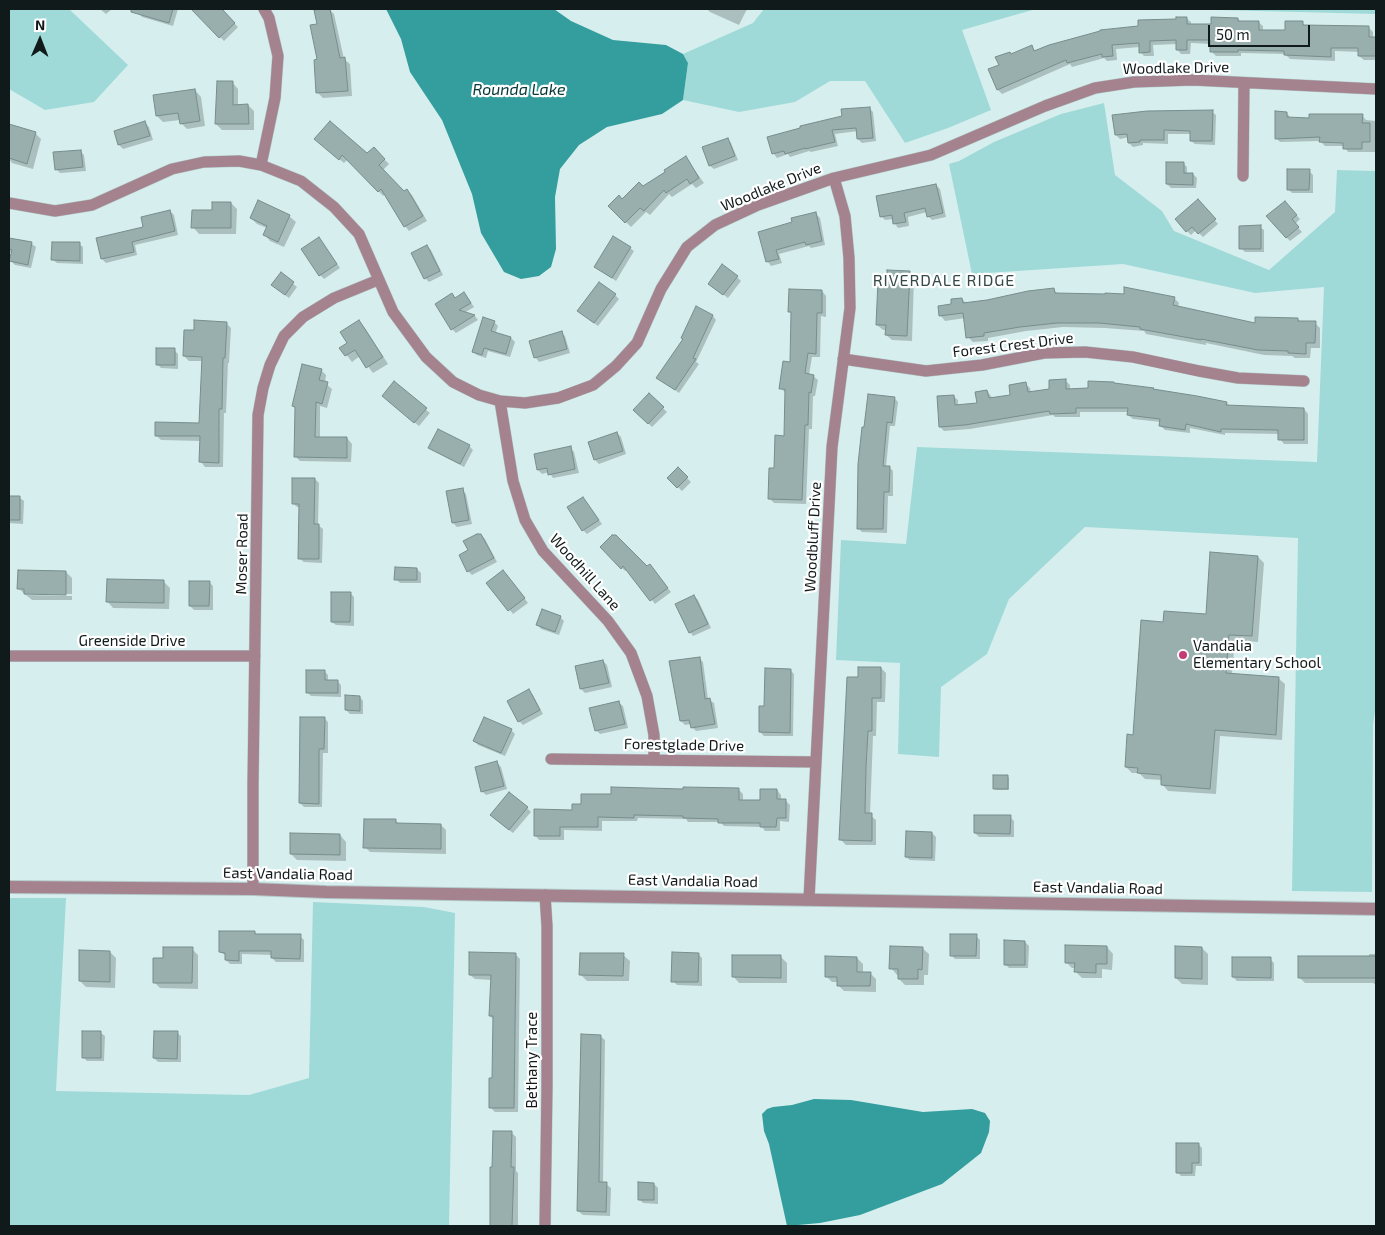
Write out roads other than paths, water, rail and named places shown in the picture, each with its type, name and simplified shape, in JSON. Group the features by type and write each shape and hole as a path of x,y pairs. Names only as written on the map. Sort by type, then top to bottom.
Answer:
{"street":[{"path":"261,165 275,98 278,56 269,18 264,9"},
{"name":"Woodlake Drive","path":"9,203 55,211 92,205 172,169 204,162 239,161 261,165 301,181 334,207 359,234 393,312 426,358 452,382 479,395 500,401 525,404 558,398 593,385 616,366 637,343 661,289 686,247 716,225 758,205 834,178 931,155 1045,106 1095,88 1134,82 1193,80 1376,89"},
{"path":"1243,176 1244,82"},
{"name":"Woodbluff Drive","path":"809,899 832,447 850,308 850,258 845,216 834,178"},
{"name":"Moser Road","path":"253,889 258,415 263,388 270,365 284,336 303,317 334,298 378,280"},
{"name":"Forest Crest Drive","path":"844,359 926,371 982,365 1044,354 1085,352 1133,357 1238,378 1304,381"},
{"name":"Woodhill Lane","path":"500,401 513,481 525,520 543,551 608,620 631,653 647,696 654,735 654,760"},
{"name":"Greenside Drive","path":"9,656 255,656"},
{"name":"Forestglade Drive","path":"551,759 816,762"},
{"name":"East Vandalia Road","path":"9,888 253,889 1376,909"},
{"name":"Bethany Trace","path":"545,895 547,926 545,1226"}],"water":[{"name":"Rounda Lake","path":"386,9 554,9 571,21 613,40 666,45 683,54 688,63 683,100 662,114 607,127 579,145 560,169 555,197 556,249 551,267 539,276 521,279 504,272 481,233 472,194 442,120 410,72 401,39"},
{"path":"814,1099 851,1100 923,1112 972,1109 985,1113 990,1121 989,1132 981,1153 942,1184 860,1215 820,1223 787,1226 769,1144 764,1131 762,1114 767,1109 773,1107 792,1105"}],"place":[{"name":"Vandalia Elementary School","path":"1183,655"}],"district":[{"name":"RIVERDALE RIDGE","path":"944,281"}]}
